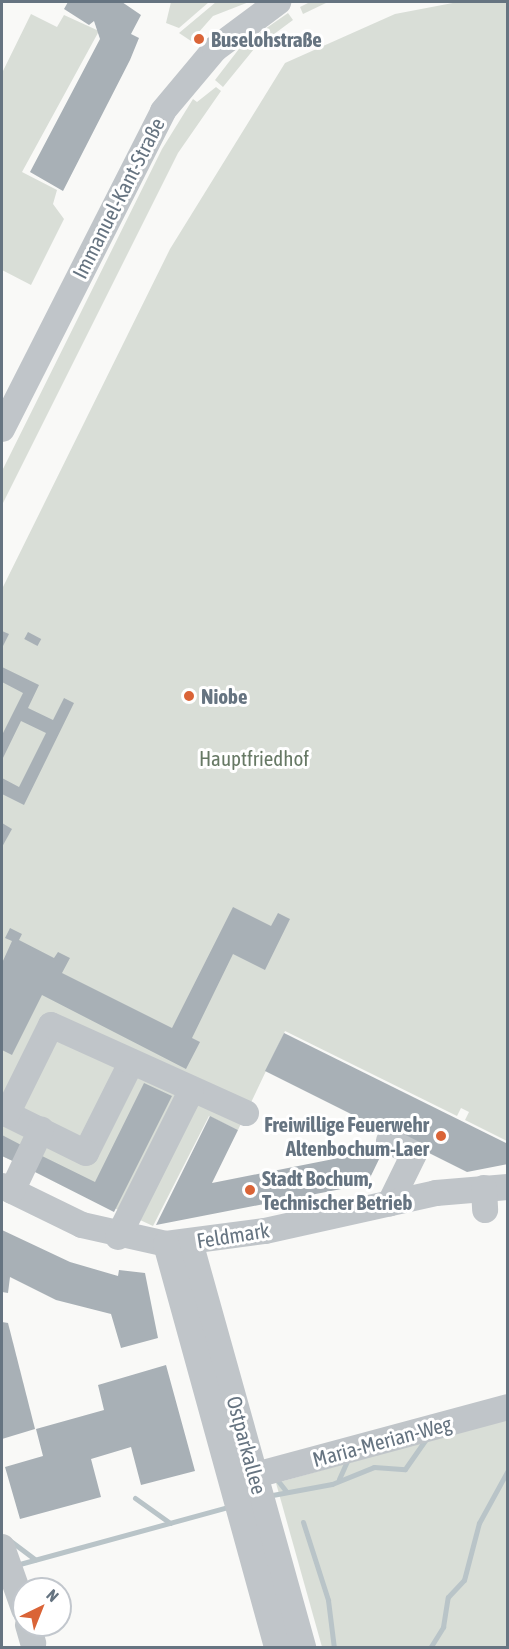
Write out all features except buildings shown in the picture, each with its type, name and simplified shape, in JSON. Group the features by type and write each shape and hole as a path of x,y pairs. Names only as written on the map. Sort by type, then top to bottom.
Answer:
{"street":[{"name":"Immanuel-Kant-Straße","path":"2,429 163,111 215,49 278,2"},
{"path":"130,1065 86,1153 7,1114 51,1025 130,1065 246,1113"},
{"path":"118,1237 191,1091"},
{"path":"7,1189 41,1130"},
{"path":"388,1142 414,1154 390,1203"},
{"name":"Feldmark","path":"7,1189 118,1237 178,1243 360,1221 390,1203 492,1195"},
{"name":"Ostparkallee","path":"178,1243 255,1475 303,1647"},
{"name":"Ostparkallee","path":"178,1243 277,1647"},
{"name":"Maria-Merian-Weg","path":"255,1475 507,1407"},
{"path":"4,1556 12,1577"}],"green space":[{"path":"171,2 209,2 179,28 166,23"},
{"path":"216,2 249,2 213,16 191,41 179,33"},
{"path":"310,2 328,2 303,14 300,7"},
{"name":"Hauptfriedhof","path":"458,2 507,2 507,1141 465,1120 469,1112 461,1108 457,1116 285,1031 238,1130 209,1116 153,1226 2,1156 2,589 170,249 285,63 395,14"},
{"path":"288,13 293,20 254,49 223,87 215,80 242,45"},
{"path":"31,14 57,27 64,15 99,31 22,172 57,190 53,204 64,219 31,285 2,270 2,73"},
{"path":"216,87 221,91 178,153 2,505 2,471 162,149 193,99 197,102"},
{"path":"507,1419 507,1647 322,1647 276,1483"}],"waterway":[{"path":"267,1496 332,1484 374,1467 405,1469 427,1437"},
{"path":"339,1479 348,1459"},
{"path":"430,1648 443,1627 448,1597 464,1580 479,1523 508,1470"},
{"path":"275,1477 286,1491"},
{"path":"135,1498 170,1523"},
{"path":"16,1565 232,1506"},
{"path":"303,1522 328,1600 334,1648"},
{"path":"8,1539 35,1559"}],"place":[{"name":"Buselohstraße","path":"199,39"},
{"name":"Niobe","path":"189,696"},
{"name":"Freiwillige Feuerwehr Altenbochum-Laer","path":"441,1136"},
{"name":"Stadt Bochum, Technischer Betrieb","path":"250,1190"}]}
